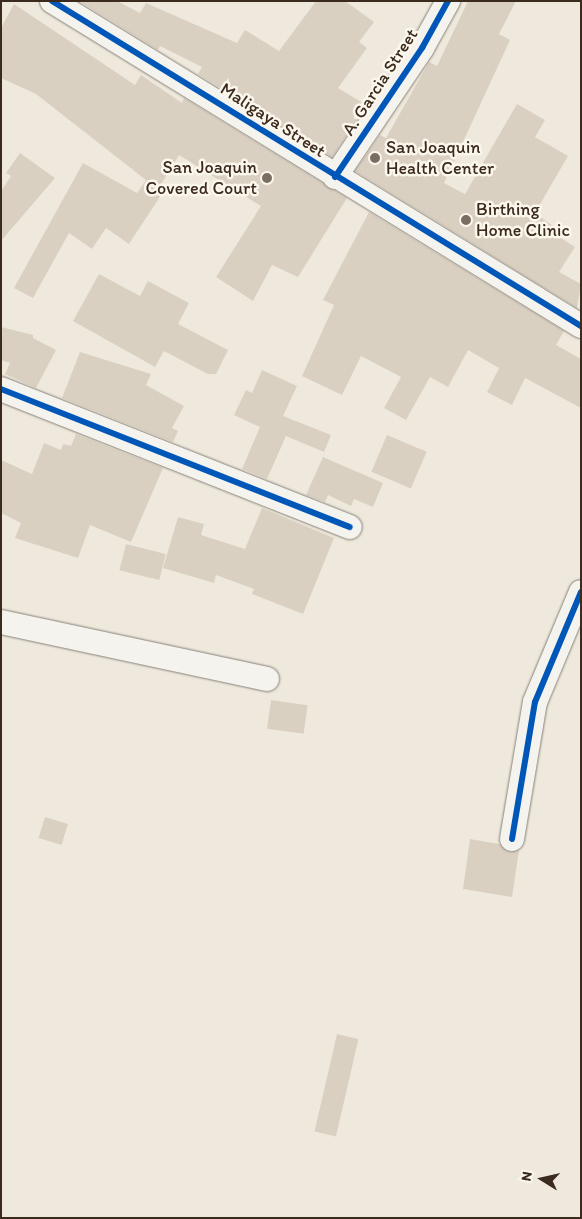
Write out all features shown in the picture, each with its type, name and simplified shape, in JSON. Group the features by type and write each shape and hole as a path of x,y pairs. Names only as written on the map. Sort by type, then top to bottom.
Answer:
{"street":[{"name":"Maligaya Street","path":"52,1 334,177 581,326"},
{"name":"A. Garcia Street","path":"334,177 422,48 448,1"},
{"path":"1,389 350,527"},
{"path":"512,840 535,702 581,592"},
{"path":"1,622 267,679"}],"building":[{"path":"79,1 117,1 140,13 146,3 237,43 245,30 279,51 316,1 345,1 374,22 359,42 367,48 338,88 363,103 353,118 357,120 332,157 198,74 202,67 160,46 158,50"},
{"path":"468,1 516,1 499,34 510,40 444,183 465,194 517,104 545,120 535,137 568,156 535,213 553,226 550,231 575,247 559,272 581,284 577,308 355,171 380,135 386,138 429,62 437,66"},
{"path":"14,4 135,85 141,75 182,103 184,98 347,198 298,277 272,265 253,301 216,277 261,206 179,155 160,186 165,189 129,244 106,228 92,249 69,233 33,298 14,288 83,163 137,193 146,180 36,94 1,78 1,28"},
{"path":"20,153 55,178 1,241 1,191 11,176 6,173"},
{"path":"369,212 564,331 556,345 581,359 581,408 525,378 512,405 487,392 499,368 468,350 448,387 430,377 406,420 384,408 401,377 361,356 342,395 302,376 334,305 323,300"},
{"path":"99,274 140,296 148,281 189,303 178,324 228,350 216,374 208,374 164,351 155,367 73,321"},
{"path":"1,327 33,335 33,338 56,350 36,388 5,374 10,363 1,360"},
{"path":"80,352 151,374 146,385 184,406 172,428 178,431 173,442 62,398"},
{"path":"262,370 297,386 283,416 331,435 324,452 286,436 267,479 242,469 260,427 234,415 246,390 252,393"},
{"path":"76,434 163,468 131,542 90,525 78,558 15,538 21,523 1,513 1,460 32,474 44,443 61,450 63,444 71,446"},
{"path":"387,435 427,452 411,489 371,472"},
{"path":"323,457 383,483 373,507 354,499 351,506 328,495 325,502 306,495"},
{"path":"262,508 334,538 303,614 252,594 254,589 216,575 214,583 163,568 178,517 204,524 201,535 245,549"},
{"path":"126,544 166,554 159,580 119,570"},
{"path":"271,700 308,705 304,734 267,729"},
{"path":"45,817 68,824 62,845 39,838"},
{"path":"470,839 499,844 509,852 519,850 512,897 463,889"},
{"path":"337,1034 358,1039 336,1136 315,1131"}],"cycle path":[{"path":"52,1 581,326"},
{"path":"335,177 422,48 448,1"},
{"path":"1,389 350,527"},
{"path":"512,839 535,702 581,592"}],"place":[{"name":"San Joaquin Health Center","path":"375,158"},
{"name":"San Joaquin Covered Court","path":"267,178"},
{"name":"Birthing Home Clinic","path":"466,220"}]}
